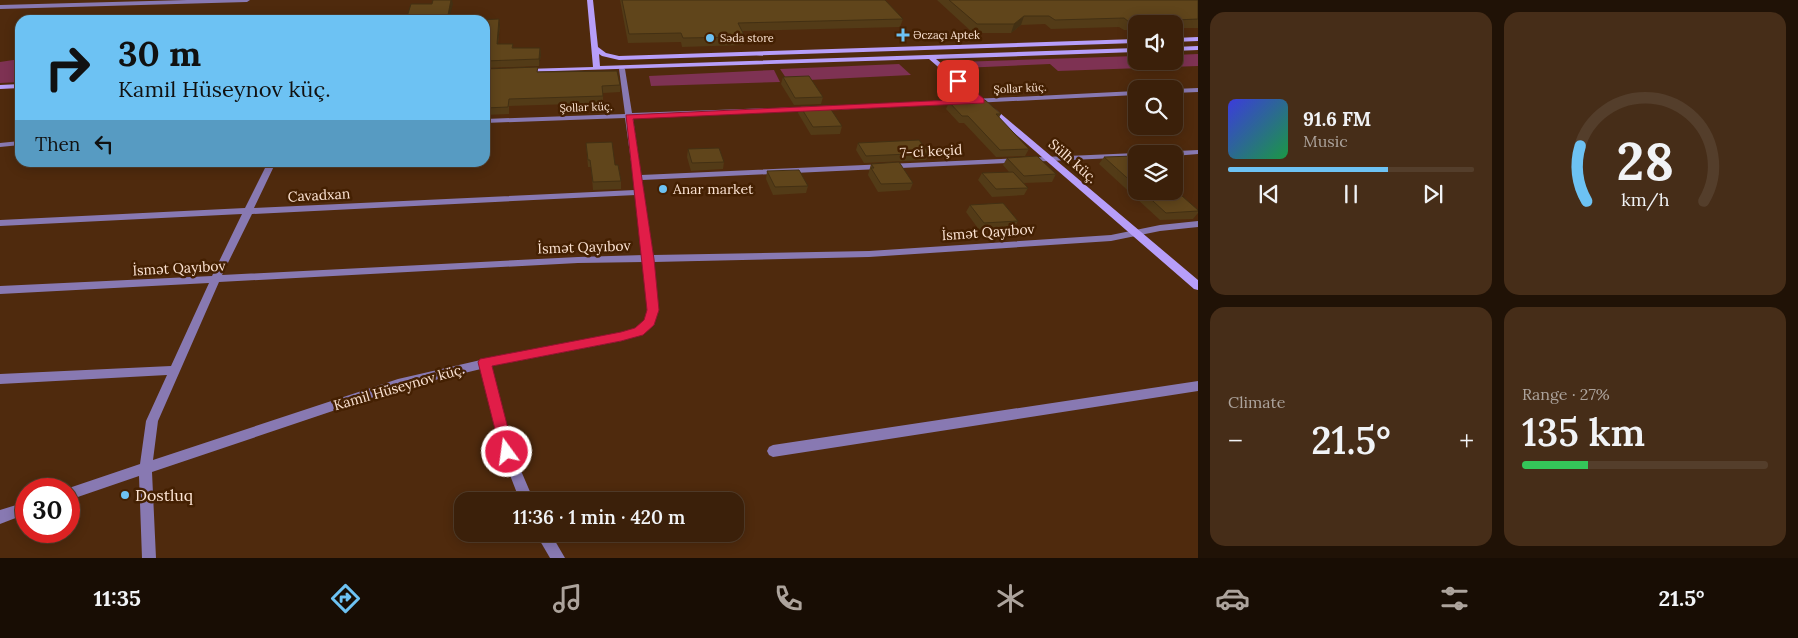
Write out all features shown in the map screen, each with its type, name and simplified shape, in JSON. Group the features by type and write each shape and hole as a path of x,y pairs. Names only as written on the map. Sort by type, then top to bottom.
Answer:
{"street":[{"path":"0,7 246,0"},
{"path":"590,0 598,69"},
{"path":"1183,40 1198,39"},
{"path":"596,48 604,55 620,58 1128,43"},
{"name":"Sülh küç.","path":"921,48 1198,286"},
{"path":"1183,49 1198,48"},
{"path":"513,72 1128,50"},
{"path":"620,58 622,68"},
{"path":"598,69 620,58"},
{"name":"Kamil Hüseynov küç.","path":"80,490 398,384 485,362 639,331 650,322 653,310 649,259 622,68"},
{"path":"0,87 15,86"},
{"path":"1183,91 1198,90"},
{"name":"Şollar küç.","path":"490,122 1128,93"},
{"path":"0,145 15,144"},
{"path":"1183,153 1198,152"},
{"name":"7-ci keçid","path":"638,178 1128,155"},
{"path":"149,558 146,468 148,435 152,421 173,370 270,167"},
{"name":"Cavadxan","path":"0,223 639,192"},
{"name":"İsmət Qayıbov","path":"0,290 578,260 869,254 1111,238 1173,226 1198,224"},
{"path":"485,362 507,452 523,492"},
{"path":"0,379 173,370"},
{"path":"773,451 1198,386"},
{"path":"0,517 15,512"},
{"path":"549,542 558,558"}],"shaded area":[{"path":"1198,54 1198,66 1183,67 1183,55"},
{"path":"1128,56 1128,68 1058,71 1050,64 962,68 957,62"},
{"path":"15,60 15,82 0,83 0,62"},
{"path":"899,64 911,75 788,81 780,69"},
{"path":"774,70 780,82 651,86 649,76"}],"building":[{"path":"433,0 451,0 448,15 408,15 411,4 432,4"},
{"path":"622,0 885,0 903,19 738,23 745,37 683,38 681,33 629,34"},
{"path":"949,0 1198,0 1198,19 1183,20 1183,15 1128,15 1128,21 1124,18 1055,20 1049,16 1024,16 1014,24 977,24"},
{"path":"490,19 499,19 497,44 513,44 512,48 540,48 539,59 490,61"},
{"path":"538,67 537,72 617,71 620,85 602,86 603,96 509,99 508,107 490,108 490,69"},
{"path":"809,76 823,97 795,98 783,77"},
{"path":"985,100 1001,114 996,114 1029,149 1000,150 968,116 962,116 949,102"},
{"path":"828,105 842,126 813,127 800,106"},
{"path":"919,140 929,153 866,156 858,143"},
{"path":"612,142 615,165 618,165 621,181 593,182 586,143"},
{"path":"719,148 724,162 692,163 688,149"},
{"path":"1037,156 1056,174 1024,176 1007,158"},
{"path":"1128,156 1128,179 1104,157"},
{"path":"899,162 913,183 881,184 871,168 874,168 871,164"},
{"path":"799,170 808,186 775,187 767,171"},
{"path":"1013,172 1028,188 996,189 982,173"},
{"path":"1183,197 1198,210 1198,211 1166,213 1152,200 1183,200"},
{"path":"1003,203 1018,221 984,223 970,205"}],"place":[{"name":"Əczaçı Aptek","path":"903,35"},
{"name":"Səda store","path":"710,38"},
{"name":"Anar market","path":"663,189"},
{"name":"Dostluq","path":"125,495"}],"route":[{"path":"507,452 485,362 621,336 639,331 650,322 653,310 649,259 629,117 982,101 958,81"}]}
